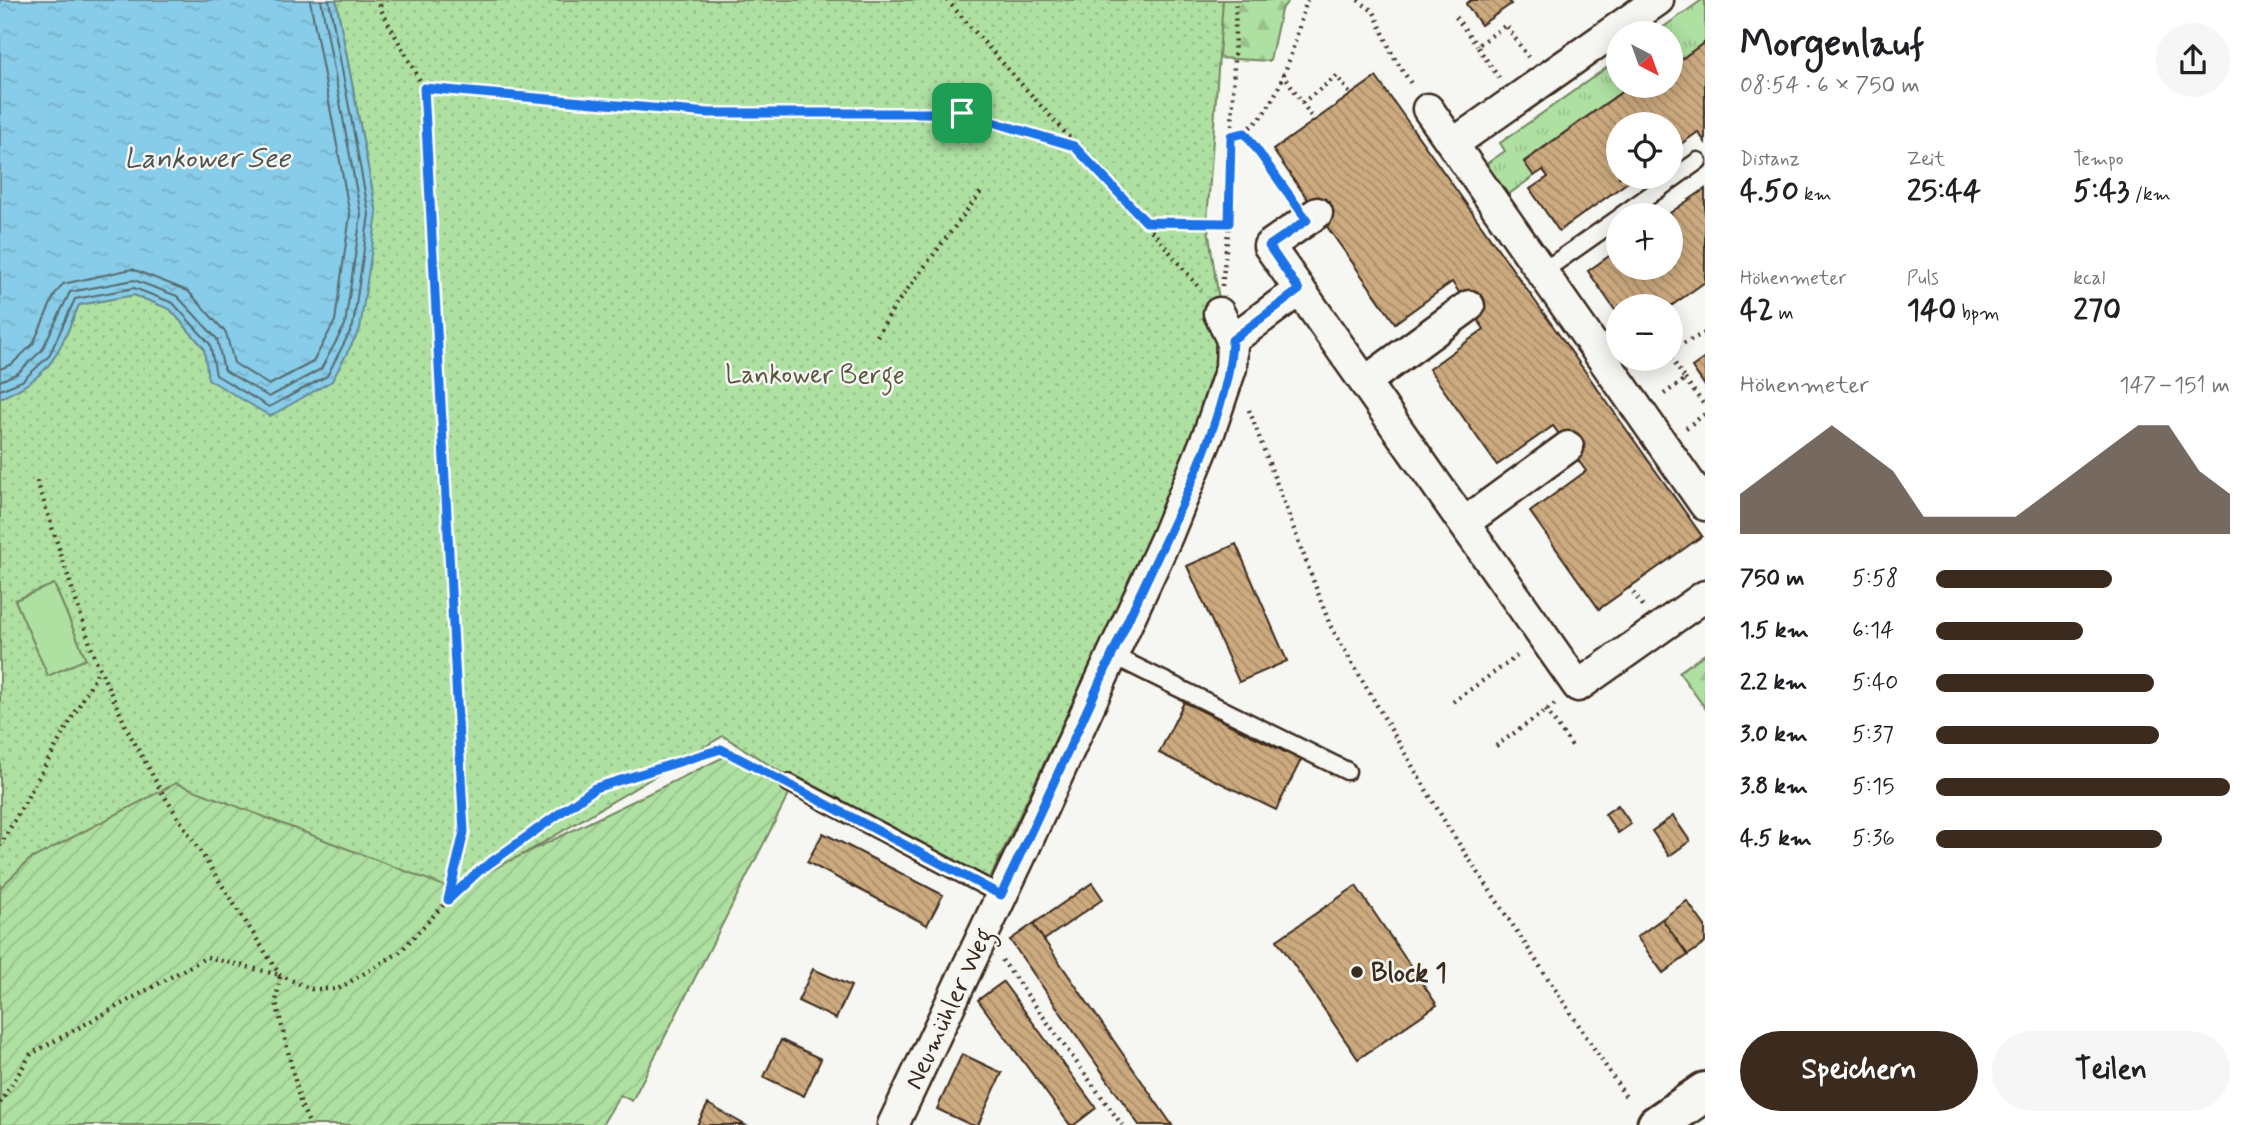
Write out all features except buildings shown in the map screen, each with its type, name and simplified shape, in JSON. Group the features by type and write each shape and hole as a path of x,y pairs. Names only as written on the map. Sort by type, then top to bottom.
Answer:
{"street":[{"path":"1453,144 1658,0"},
{"path":"1428,109 1705,505"},
{"path":"1312,216 1269,246 1578,686 1705,596"},
{"path":"1219,313 1232,354 1299,290"},
{"path":"1365,382 1469,306"},
{"name":"Neumühler Weg","path":"893,1125 1112,655 1209,433 1232,354"},
{"path":"1464,523 1568,447"},
{"path":"1657,1125 1705,1092"}],"lane":[{"path":"1638,203 1698,161"},
{"path":"1542,272 1606,226"},
{"path":"1112,655 1347,771"},
{"path":"789,783 1001,895"}],"path":[{"path":"380,0 380,8 424,88 464,832 448,900"},
{"path":"947,0 1074,146 1146,222 1219,313"},
{"path":"1219,313 1229,223 1237,0"},
{"path":"1231,136 1245,133 1269,108 1307,0"},
{"path":"1358,0 1374,12 1393,56 1428,109"},
{"path":"1456,17 1515,101"},
{"path":"1477,46 1506,25 1544,80"},
{"path":"1283,73 1314,121"},
{"path":"1302,103 1337,76 1351,95"},
{"path":"424,88 709,113 962,113 1074,146"},
{"path":"1245,133 1312,216"},
{"path":"877,336 894,307 982,192"},
{"path":"1146,222 1229,223"},
{"path":"1683,343 1705,333"},
{"path":"1232,354 1330,625 1448,827 1626,1097"},
{"path":"1680,371 1705,406"},
{"path":"1639,412 1685,379"},
{"path":"37,481 66,578 100,669 128,733 163,794 280,975 276,1002 301,1105 310,1125"},
{"path":"1453,702 1544,637"},
{"path":"0,846 100,669"},
{"path":"1496,746 1578,686"},
{"path":"1546,709 1574,748"},
{"path":"0,1104 31,1054 207,957 280,975 311,989 338,989 400,952 479,871 595,788 721,749 789,783"},
{"path":"983,934 1122,1125"}],"green space":[{"name":"Lankower Berge","path":"336,0 1223,0 1207,222 1225,339 1191,451 989,880 853,817 723,736 448,899 0,888 0,398 31,381 51,362 79,305 134,295 170,309 204,348 209,379 377,214"},
{"path":"1169,0 1289,0 1281,10 1270,61 1217,58"},
{"path":"1705,0 1705,42 1684,57 1684,21 1672,21"},
{"path":"1606,68 1606,98 1613,98 1524,161 1534,176 1495,204 1473,173 1505,151 1500,143"},
{"path":"54,584 86,659 48,676 15,600"},
{"path":"1705,654 1705,708 1679,672"},
{"path":"728,755 791,790 632,1101 620,1095 602,1125 0,1125 0,888 29,860 176,783 452,889"}],"water":[{"name":"Lankower See","path":"0,0 336,0 377,214 360,329 332,381 270,416 208,379 204,348 170,309 134,295 79,305 51,362 32,381 0,398"}],"place":[{"name":"Block 1","path":"1357,972"}],"route":[{"path":"424,88 709,113 962,113 1074,146 1146,222 1229,223 1231,136 1245,133 1307,220 1269,246 1299,290 1232,340 1231,368 1209,433 1167,536 1001,895 721,749 595,788 479,871 448,900 464,832 424,88"}]}
